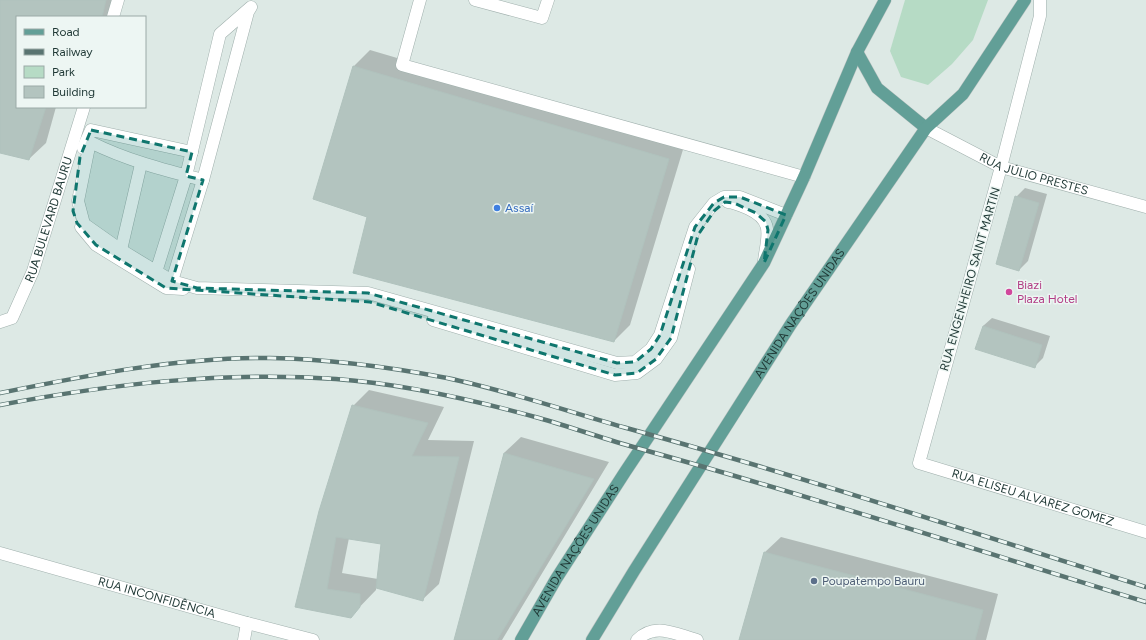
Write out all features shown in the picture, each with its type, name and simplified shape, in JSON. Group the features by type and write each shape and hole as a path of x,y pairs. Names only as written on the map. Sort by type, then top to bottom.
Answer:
{"main road":[{"name":"AVENIDA NAÇÕES UNIDAS","path":"521,640 556,579 625,472 764,264 804,177 857,52 885,0"},
{"name":"AVENIDA NAÇÕES UNIDAS","path":"592,640 634,571 791,324 926,128 964,94 1025,0"},
{"path":"857,52 877,88 926,128"}],"street":[{"path":"113,16 118,0"},
{"path":"420,0 402,64 804,177"},
{"path":"476,0 542,18 548,0"},
{"name":"RUA ENGENHEIRO SAINT MARTIN","path":"919,463 1001,167 1040,16 1040,0"},
{"path":"156,272 186,176 220,34 251,7 246,20 203,180 172,281"},
{"name":"RUA BULEVARD BAURU","path":"0,322 12,318 33,271 84,108"},
{"name":"RUA JÚLIO PRESTES","path":"926,128 1001,167 1146,207"},
{"path":"192,152 91,130 80,157 73,211 77,223 96,245 166,288 274,297 370,302 615,375 637,373 656,359 671,338 698,235 714,211 725,202 734,202 756,213 766,222 768,230 764,264"},
{"path":"203,180 140,164 90,142 78,201 79,207 84,224 121,250 172,281 198,288 368,293 617,363 635,362 651,349 660,335 695,227 714,203 724,197 740,196 786,215"},
{"path":"121,250 140,164"},
{"name":"RUA ELISEU ALVAREZ GOMEZ","path":"919,463 1146,532"},
{"name":"RUA INCONFIDÊNCIA","path":"0,553 247,623 313,640"},
{"path":"244,640 247,623"},
{"path":"638,640 645,632 658,629 697,640"}],"highlighted area":[{"path":"91,130 192,152 186,176 203,180 172,281 197,288 368,293 617,363 635,362 651,349 660,335 695,227 714,203 724,197 740,197 786,215 764,263 768,230 766,222 756,213 734,203 725,202 714,211 698,235 671,338 656,359 637,373 615,375 370,302 166,288 96,245 77,223 73,211 80,157"}],"green space":[{"path":"905,0 988,0 973,40 952,64 928,85 901,77 890,51"}],"building":[{"path":"0,0 106,0 102,16 16,16 16,108 46,108 29,160 0,153"},
{"name":"Assaí","path":"353,66 669,159 614,342 353,273 367,217 313,199"},
{"path":"1015,196 1039,203 1019,271 996,264"},
{"path":"983,326 1042,345 1035,368 975,349"},
{"path":"352,405 428,423 412,456 459,457 423,601 376,588 381,544 336,537 327,589 360,594 360,607 351,618 295,607 319,511"},
{"path":"504,453 594,479 497,640 454,640"},
{"name":"Poupatempo Bauru","path":"764,552 983,610 975,640 739,640"}],"railway":[{"path":"0,393 134,368 236,358 314,360 359,364 425,374 470,383 516,395 695,447 1146,587"},
{"path":"0,405 125,385 209,378 294,377 336,379 362,381 413,389 464,399 539,418 618,443 824,502 1146,602"}],"place":[{"name":"Assaí","path":"497,208"},
{"name":"Biazi Plaza Hotel","path":"1009,292"},
{"name":"Poupatempo Bauru","path":"814,581"}]}
